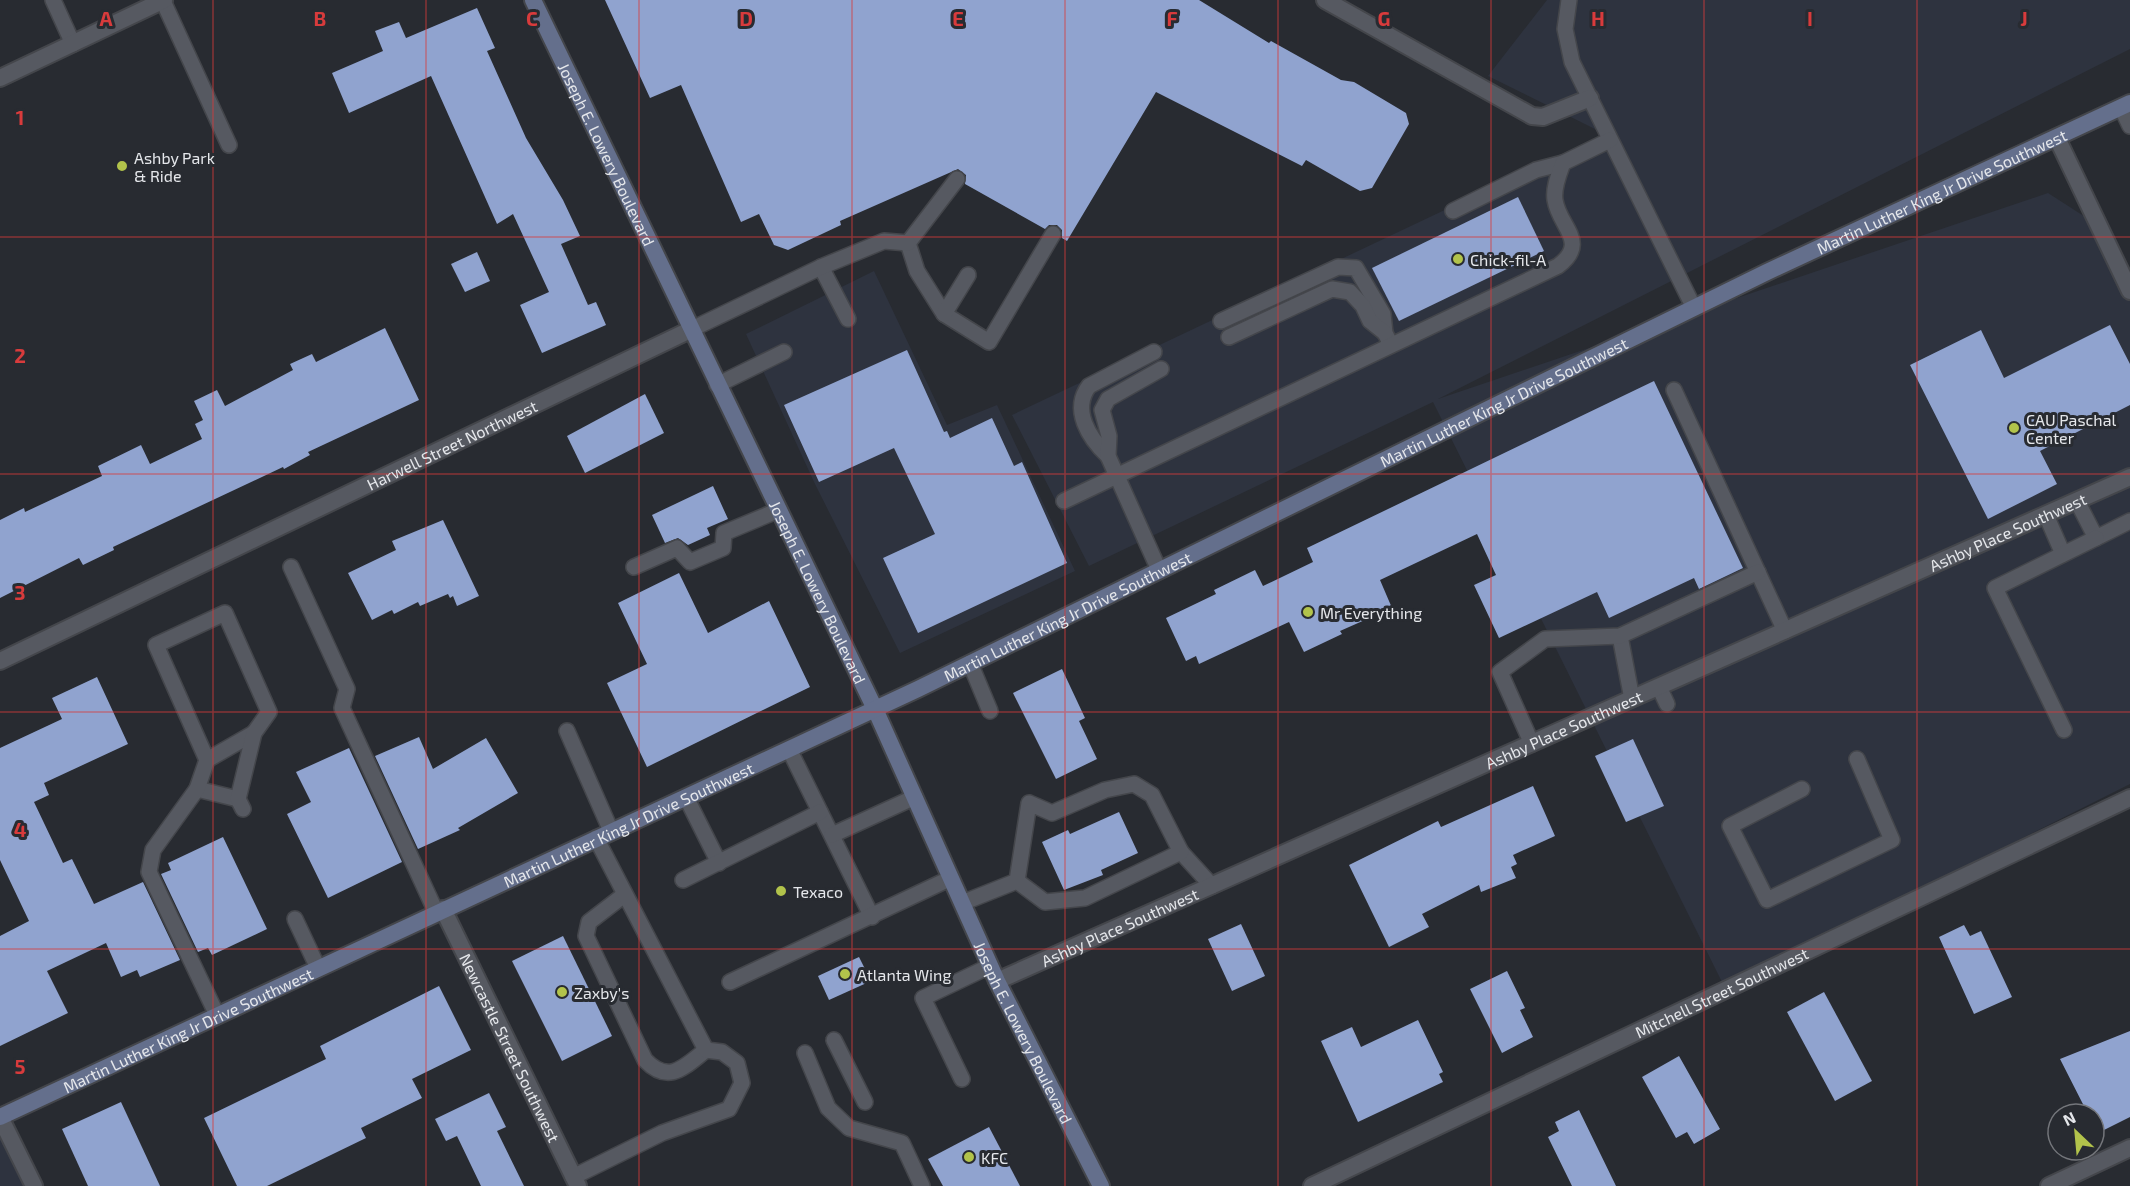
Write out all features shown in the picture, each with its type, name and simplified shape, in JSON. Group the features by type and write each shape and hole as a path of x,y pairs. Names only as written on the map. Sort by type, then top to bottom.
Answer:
{"main road":[{"name":"Joseph E. Lowery Boulevard","path":"533,0 690,330 875,709 949,879 994,974 1101,1186"},
{"name":"Martin Luther King Jr Drive Southwest","path":"0,1117 875,709 1694,308 2125,105"}],"street":[{"path":"0,78 164,0"},
{"path":"1324,0 1532,116 1543,117 1590,98"},
{"path":"2057,138 2130,291"},
{"name":"Harwell Street Northwest","path":"0,661 690,330"},
{"name":"Ashby Place Southwest","path":"994,974 1212,886 1659,687 1737,659 1785,631 2130,477"},
{"name":"Mitchell Street Southwest","path":"1312,1186 2130,798"},
{"name":"Newcastle Street Southwest","path":"439,911 575,1181"},
{"path":"0,1117 34,1186"},
{"path":"2049,1186 2130,1148"}],"lane":[{"path":"53,0 73,44"},
{"path":"164,0 229,145"},
{"path":"1569,0 1565,16 1566,44 1610,140 1694,308"},
{"path":"2125,105 2130,126"},
{"path":"1452,211 1536,170 1563,163 1610,140"},
{"path":"1064,501 1388,339 1558,266 1569,258 1574,242 1554,200 1563,163"},
{"path":"957,180 908,243 917,271 944,314 989,342 1053,234"},
{"name":"Harwell Street Northwest","path":"690,330 821,267 884,241 908,243"},
{"path":"821,267 848,319"},
{"path":"1221,321 1338,267 1356,268 1364,277 1383,314 1388,339"},
{"path":"944,314 968,275"},
{"path":"1229,337 1332,289 1350,292 1363,306 1370,321 1388,339"},
{"path":"717,385 784,352"},
{"path":"1108,456 1094,442 1079,408 1082,396 1089,386 1154,352"},
{"path":"1159,570 1108,456 1109,436 1102,410 1108,399 1161,369"},
{"path":"1674,390 1785,631"},
{"path":"2077,501 2096,538"},
{"path":"634,567 677,548 690,562 723,548 724,533 779,510"},
{"path":"2046,515 2063,554"},
{"path":"2064,730 1995,588 2130,521"},
{"path":"291,567 347,689 342,708 439,911"},
{"path":"1532,744 1500,672 1545,639 1620,636 1758,572"},
{"path":"196,789 240,804 254,733 269,712 225,613 156,645 207,760"},
{"path":"1620,636 1632,699"},
{"path":"970,663 990,711"},
{"path":"1659,687 1667,704"},
{"path":"567,731 611,831"},
{"path":"217,1016 149,872 153,850 196,789 207,760 254,733"},
{"path":"789,749 872,917"},
{"path":"1802,789 1730,826 1767,900 1892,840 1857,759"},
{"path":"1017,880 1029,803 1052,813 1105,790 1134,784 1152,795 1180,852 1212,886"},
{"path":"686,797 718,863"},
{"path":"832,835 915,797"},
{"path":"683,880 820,812"},
{"path":"596,838 706,1050"},
{"path":"1017,880 1045,902 1085,897 1180,852"},
{"path":"730,981 872,917 949,879"},
{"path":"962,903 1017,880"},
{"path":"575,1181 662,1133 729,1109 742,1083 737,1063 722,1052 706,1050 683,1068 667,1074 656,1071 645,1060 586,936 589,922 624,895"},
{"path":"294,919 318,968"},
{"path":"962,1079 923,998 994,974"},
{"path":"834,1040 865,1102"},
{"path":"806,1053 828,1108 849,1128 902,1143 922,1186"}],"shaded area":[{"path":"1547,0 2130,0 2130,49 1438,399 2048,193 2093,222 2130,299 2130,784 1725,988 1433,402 1089,566 1012,415 1605,134 1488,76"},
{"path":"874,271 947,425 997,405 1075,571 900,653 815,484 746,334"},
{"path":"0,1122 34,1186 0,1186"}],"building":[{"path":"605,0 1199,0 1269,43 1271,41 1341,80 1354,82 1406,113 1409,124 1372,188 1360,191 1306,160 1302,166 1156,92 1067,241 1062,238 1062,230 1057,225 1049,225 1045,229 965,184 966,175 958,169 840,221 841,225 788,250 774,245 759,214 741,222 681,85 650,98"},
{"path":"477,8 495,48 487,51 526,138 563,200 580,236 561,244 588,305 596,302 606,325 542,353 520,305 549,292 513,214 497,224 431,76 349,113 332,73 383,51 375,31 399,22 406,38"},
{"name":"Chick-fil-A","path":"1518,197 1544,251 1399,321 1372,268"},
{"path":"477,252 490,281 465,292 451,264"},
{"name":"CAU Paschal Center","path":"2110,325 2130,364 2130,405 2040,451 2057,484 1988,519 1910,365 1981,330 2004,378"},
{"path":"385,328 419,400 308,452 310,455 284,469 283,467 113,547 114,550 83,565 79,558 0,598 0,520 24,508 25,512 102,476 98,466 141,445 150,464 202,439 195,424 203,420 194,401 217,390 225,406 293,370 290,364 312,354 316,362"},
{"path":"907,350 944,432 947,431 950,438 992,418 1014,466 1022,462 1067,563 918,633 883,558 935,534 894,448 819,482 784,405"},
{"path":"1654,381 1743,568 1699,589 1694,578 1609,618 1597,592 1499,638 1474,585 1496,575 1477,534 1380,580 1392,608 1340,631 1342,634 1304,652 1289,622 1199,664 1196,656 1186,661 1166,618 1216,594 1214,590 1255,570 1263,586 1313,562 1307,548"},
{"path":"645,394 664,433 585,473 567,436"},
{"path":"713,486 728,519 707,528 710,535 688,545 678,538 665,543 652,515"},
{"path":"443,520 479,596 457,606 453,596 450,598 448,594 420,606 418,602 394,614 392,610 372,620 348,573 396,550 392,541"},
{"path":"679,573 708,633 769,601 810,687 647,767 607,683 647,664 618,603"},
{"path":"1062,669 1085,718 1079,721 1097,759 1056,779 1013,693"},
{"path":"97,677 128,744 44,783 49,795 34,802 63,863 72,859 94,904 143,882 180,960 140,977 137,970 121,977 106,943 47,971 68,1013 0,1046 0,936 29,921 0,860 0,748 62,719 52,698"},
{"path":"419,737 433,769 486,738 518,793 458,828 460,830 418,849 375,756"},
{"path":"1633,739 1664,806 1626,822 1595,756"},
{"path":"349,748 402,862 328,898 287,814 311,802 296,772"},
{"path":"1533,786 1555,836 1513,855 1517,864 1511,867 1516,878 1481,892 1479,885 1422,914 1429,927 1389,947 1349,865 1438,821 1441,827"},
{"path":"1119,812 1138,853 1101,870 1103,875 1064,890 1042,842 1068,830 1070,834"},
{"path":"223,837 267,929 212,955 208,948 198,952 161,874 171,870 168,863"},
{"path":"1241,924 1265,976 1232,991 1208,939"},
{"path":"1964,925 1970,936 1981,931 2012,997 1974,1014 1939,937"},
{"path":"563,936 612,1036 562,1061 512,961"},
{"name":"Atlanta Wing","path":"859,957 871,981 829,1000 818,976"},
{"path":"1507,971 1525,1008 1520,1010 1533,1037 1502,1053 1470,989"},
{"path":"439,986 471,1050 412,1079 422,1098 361,1128 366,1138 267,1186 237,1186 204,1118 326,1059 320,1046"},
{"path":"1824,992 1872,1081 1835,1101 1787,1012"},
{"path":"1418,1020 1443,1072 1439,1074 1443,1082 1358,1122 1321,1041 1352,1027 1361,1047"},
{"path":"2130,1031 2130,1117 2106,1129 2106,1102 2082,1102 2060,1059"},
{"path":"1679,1056 1720,1129 1694,1144 1687,1132 1676,1138 1642,1077"},
{"path":"489,1093 506,1127 497,1131 524,1186 481,1186 457,1136 446,1141 435,1119"},
{"path":"121,1102 160,1186 88,1186 62,1129"},
{"path":"1579,1110 1616,1186 1572,1186 1548,1137 1559,1131 1555,1122"},
{"name":"KFC","path":"989,1127 1020,1186 943,1186 928,1159"}],"place":[{"name":"Ashby Park & Ride","path":"122,166"},
{"name":"Chick-fil-A","path":"1458,259"},
{"name":"CAU Paschal Center","path":"2014,428"},
{"name":"Mr Everything","path":"1308,612"},
{"name":"Texaco","path":"781,891"},
{"name":"Atlanta Wing","path":"845,974"},
{"name":"Zaxby's","path":"562,992"},
{"name":"KFC","path":"969,1157"}]}
